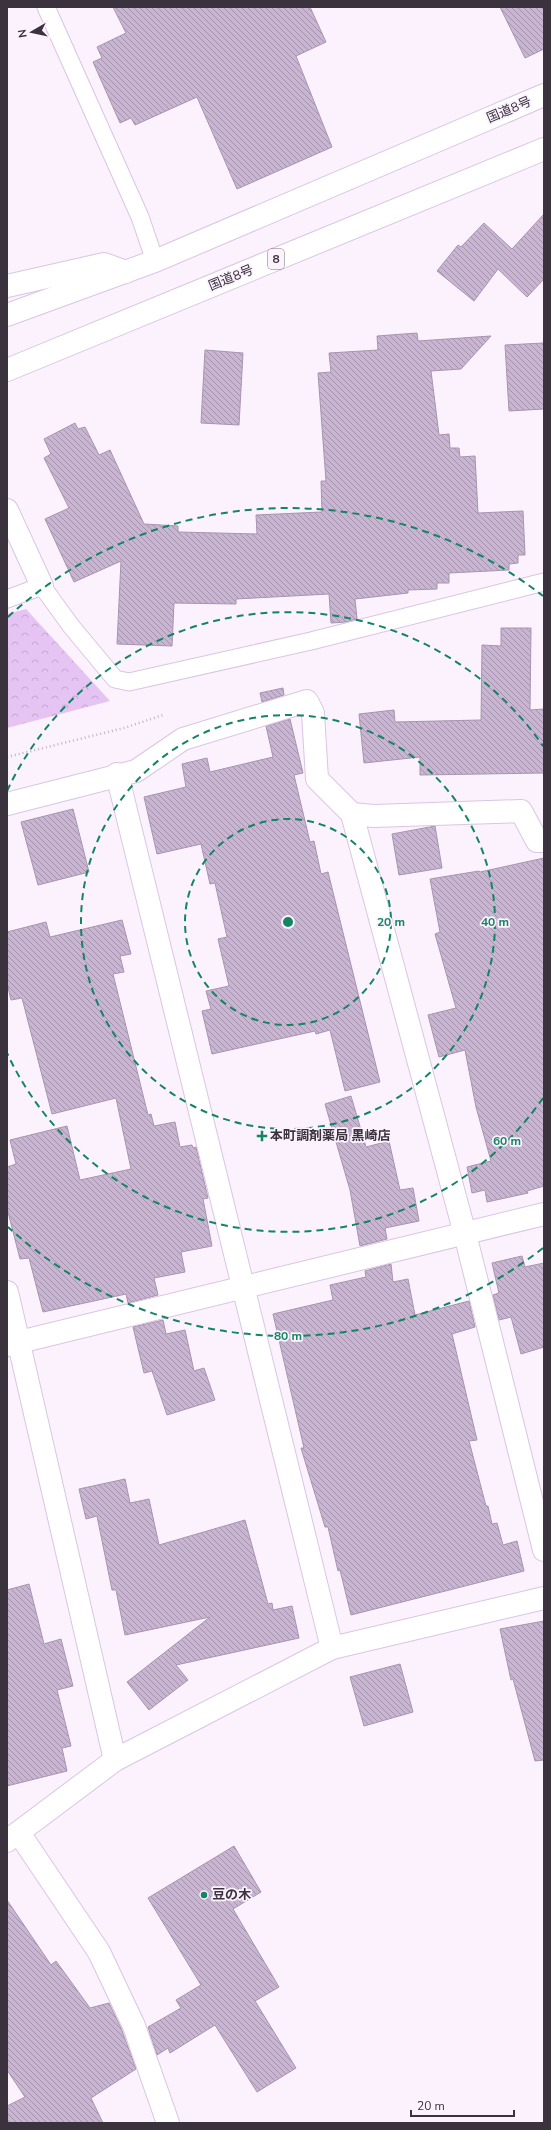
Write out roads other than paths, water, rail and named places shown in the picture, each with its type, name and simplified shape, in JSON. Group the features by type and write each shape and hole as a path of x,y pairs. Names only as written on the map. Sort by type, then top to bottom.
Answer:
{"main road":[{"name":"国道8号","path":"7,315 155,261 544,95"},
{"name":"国道8号","path":"7,370 544,149"},
{"path":"7,286 104,264 126,272"},
{"path":"7,510 42,586"},
{"path":"7,804 117,774 136,771 183,739 307,701 313,713 317,779 352,814 465,1234 544,1550"},
{"path":"117,774 332,1648"},
{"path":"352,814 374,816 521,811 537,841 544,842"},
{"path":"13,1343 544,1214"},
{"path":"7,1292 13,1343 115,1760"},
{"path":"168,2123 134,2026 99,1952 13,1837 115,1760 332,1648 544,1598"}],"lane":[{"path":"46,7 140,217 155,261"},
{"path":"7,599 42,586 71,626 115,678 129,682 311,641 544,582"}],"place":[{"name":"本町調剤薬局 黒崎店","path":"262,1136"},
{"name":"豆の木","path":"204,1895"}]}
